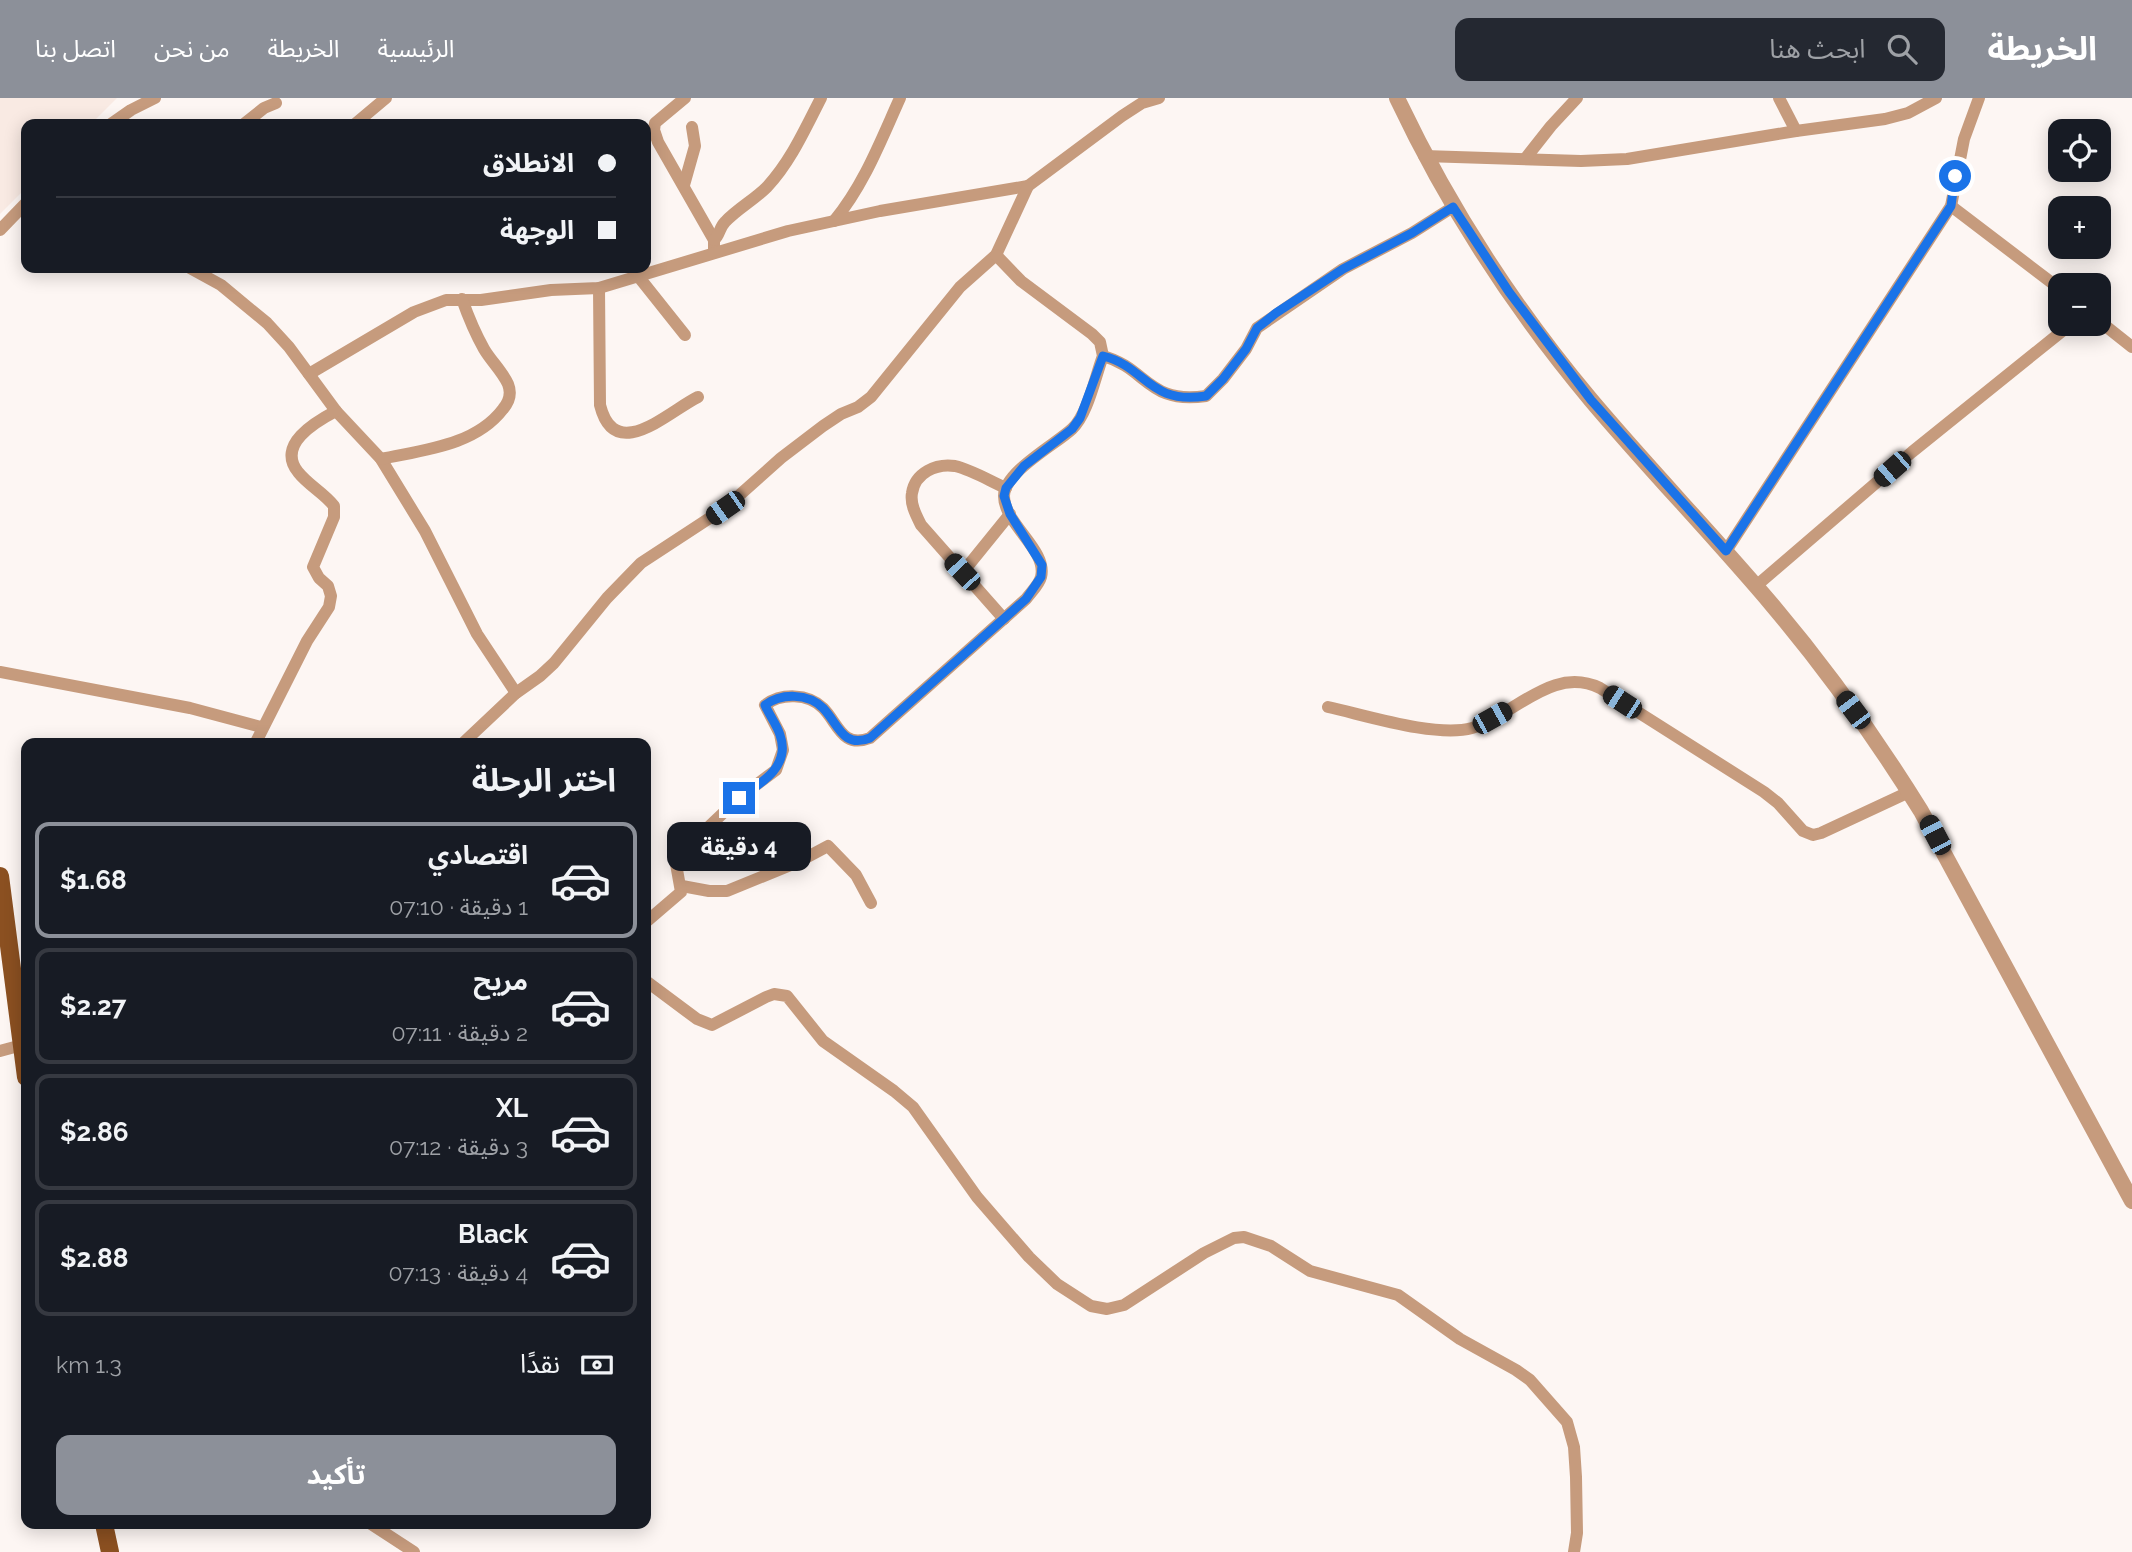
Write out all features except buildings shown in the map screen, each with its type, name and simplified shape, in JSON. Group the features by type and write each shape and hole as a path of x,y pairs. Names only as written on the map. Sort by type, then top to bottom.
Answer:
{"main road":[{"path":"0,876 21,1037"},
{"path":"105,1529 110,1552"}],"street":[{"path":"118,119 155,98"},
{"path":"361,119 386,98"},
{"path":"685,98 655,123 654,130 714,246"},
{"path":"714,246 724,223 753,200 777,175 797,146 821,98"},
{"path":"834,221 849,203 863,177 900,98"},
{"path":"651,271 714,246 880,211 1028,186 1122,116 1143,103 1159,98"},
{"path":"1397,98 1424,156 1453,207 1509,292 1583,390 1756,586 1884,751 1909,792 2132,1201"},
{"path":"1525,159 1550,126 1577,98"},
{"path":"1779,98 1796,131"},
{"path":"1424,156 1581,161 1627,159 1885,119 1908,113 1937,98"},
{"path":"1726,551 1951,206 1964,139 1979,98"},
{"path":"250,119 276,103"},
{"path":"684,184 695,146 692,127"},
{"path":"468,738 516,693 554,663 607,598 641,564 725,508 781,458 823,426 871,397 960,287 996,255 1028,186"},
{"path":"1951,206 2048,280"},
{"path":"1103,356 1118,360 1147,384 1163,393 1179,397 1206,396 1246,349 1257,328 1276,313 1343,269 1412,233 1453,207"},
{"path":"0,230 21,208"},
{"path":"651,918 681,892 682,886 677,872 679,855 779,764 783,750 780,734 765,705 791,695 812,700 823,708 849,739 860,742 880,731 1004,620 1026,599 1041,577 1042,565 1010,514 1004,496 1006,488 1024,466 1072,429 1080,418 1103,356 1100,342 1092,334 1020,281 996,255"},
{"path":"199,273 221,285 267,323 289,347 336,411 381,459 425,531 477,634 516,693"},
{"path":"309,374 414,312 446,300 508,298 551,290 599,288 646,273"},
{"path":"638,276 685,335"},
{"path":"599,288 599,396 606,422 618,431 626,433 646,429 698,397"},
{"path":"381,459 469,436 491,422 505,407 510,395 509,387 485,350 462,299"},
{"path":"2111,330 2132,347"},
{"path":"1756,586 1912,452 2056,336"},
{"path":"257,738 307,640 329,607 331,596 328,586 319,578 313,567 334,517 334,506 298,471 290,459 291,449 298,439 319,420 336,411"},
{"path":"1004,620 921,525 912,493 917,480 930,469 952,466 1006,488"},
{"path":"962,572 1010,514"},
{"path":"0,672 190,708 261,727"},
{"path":"1328,707 1431,729 1471,728 1557,683 1580,682 1600,688 1764,792 1809,835 1821,833 1909,792"},
{"path":"682,886 726,891 798,862 828,846 856,875 871,903"},
{"path":"651,985 697,1019 712,1025 766,997 774,994 787,996 823,1041 913,1107 977,1197 1029,1257 1057,1284 1091,1306 1107,1309 1124,1305 1214,1248 1234,1238 1244,1237 1271,1245 1310,1271 1375,1288 1409,1301 1460,1339 1530,1380 1567,1422 1575,1457 1577,1533 1574,1552"},
{"path":"0,1051 21,1045"},
{"path":"379,1529 414,1552"}],"shaded area":[{"path":"0,98 117,98 96,119 21,119 21,193 0,214"}],"route":[{"path":"739,798 776,770 781,759 783,750 780,734 765,705 791,695 812,700 823,708 849,739 860,742 870,738 1026,599 1041,577 1042,565 1010,514 1004,496 1006,488 1040,451 1072,429 1086,405 1103,356 1118,360 1147,384 1163,393 1192,398 1206,396 1246,349 1257,328 1276,313 1343,269 1412,233 1453,207 1509,292 1591,400 1726,551 1951,206 1955,176"}]}
